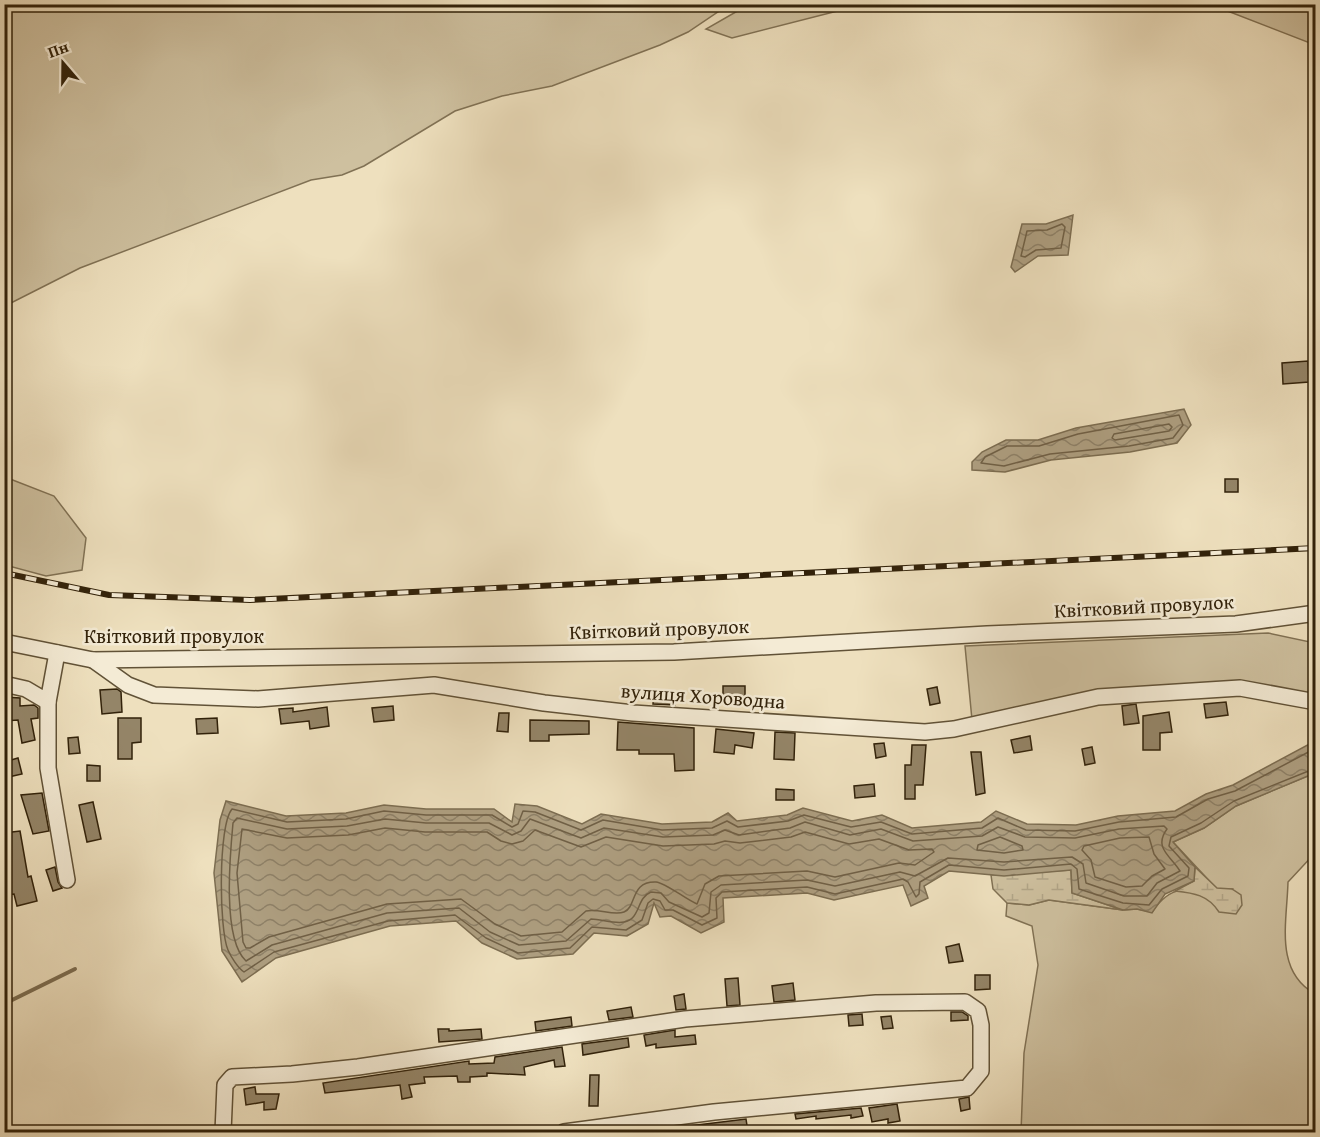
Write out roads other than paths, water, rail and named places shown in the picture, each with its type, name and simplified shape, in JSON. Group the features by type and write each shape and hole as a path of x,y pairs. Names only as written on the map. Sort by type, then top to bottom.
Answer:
{"street":[{"name":"Квітковий провулок","path":"4,642 93,660 674,652 999,633 1236,624 1316,613"},
{"path":"57,653 48,702 48,768 67,880"},
{"name":"вулиця Хороводна","path":"93,660 128,685 154,695 258,699 434,685 544,704 622,712 925,732 954,729 1065,703 1110,696 1240,688 1316,702"},
{"path":"4,684 26,689 48,702"},
{"path":"224,1132 225,1085 232,1077 238,1076 292,1074 358,1067 640,1025 733,1015 876,1003 965,1002 978,1011 981,1025 981,1071 967,1088 714,1112 564,1132"}],"water":[{"path":"1073,215 1068,255 1038,256 1015,272 1011,267 1022,224 1046,224"},
{"path":"1184,409 1191,425 1177,443 1130,452 1051,460 1005,472 972,470 972,462 982,452 1006,440 1038,440 1076,428"},
{"path":"1315,741 1315,773 1236,806 1204,828 1173,842 1195,867 1194,881 1165,894 1152,913 1137,909 1123,910 1072,893 1071,870 1004,876 949,871 924,886 928,898 911,906 903,885 834,900 807,893 723,898 724,922 701,933 671,916 660,917 654,903 648,924 627,936 594,933 573,954 517,959 482,943 456,921 390,926 276,958 242,982 222,951 214,873 220,820 226,801 286,816 346,813 384,805 426,809 494,809 512,822 515,804 537,806 582,824 601,814 662,824 712,822 728,813 737,821 787,815 803,808 852,821 882,815 912,828 981,822 996,811 1027,824 1076,825 1118,816 1175,811 1206,794 1233,785"}],"waterway":[{"path":"4,1004 75,969"}],"railway":[{"path":"4,573 109,595 250,600 1316,548"}]}
